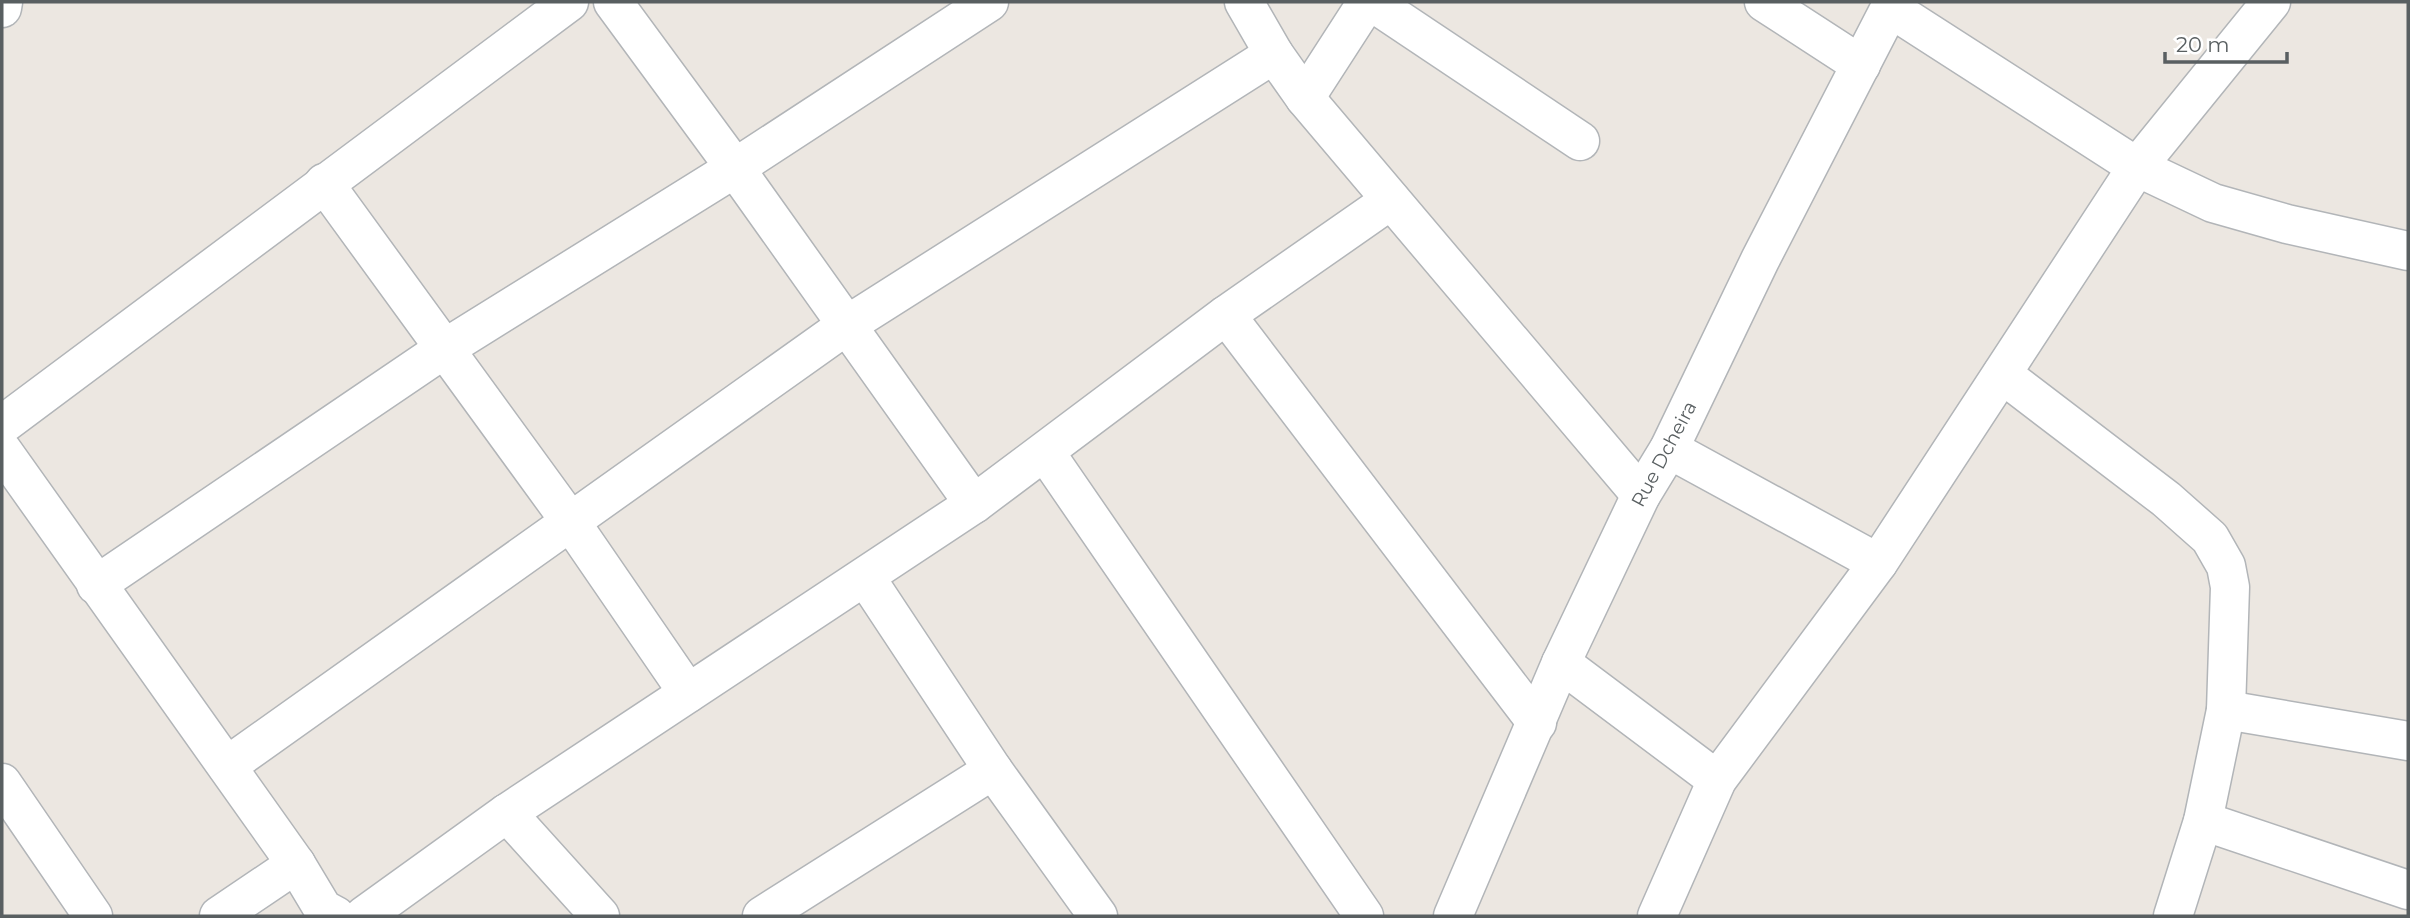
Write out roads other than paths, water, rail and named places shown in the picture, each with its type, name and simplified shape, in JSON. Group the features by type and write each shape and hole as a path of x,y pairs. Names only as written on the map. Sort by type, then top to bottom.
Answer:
{"street":[{"path":"2,8 3,2"},
{"path":"2,425 569,2"},
{"path":"613,2 735,168 974,504"},
{"path":"96,585 444,349 735,168 989,2"},
{"path":"1244,2 1273,54 1305,98 1641,495"},
{"path":"1305,98 1370,2 1580,141"},
{"path":"1764,2 1861,65"},
{"path":"1657,916 1717,780 1878,563 2137,167 2271,2"},
{"path":"1892,5 2137,167 2213,204 2287,224 2408,251"},
{"name":"Rue Dcheira","path":"1453,916 1561,663 1641,495 1670,449 1760,260 1892,5"},
{"path":"226,766 847,326 1273,54"},
{"path":"324,183 570,521 688,693"},
{"path":"364,916 507,813 866,578 974,504 1226,315 1391,200"},
{"path":"1226,315 1536,723"},
{"path":"2002,374 2166,499 2210,538 2227,566 2230,587 2227,710 2203,821 2173,916"},
{"path":"1670,449 1878,563"},
{"path":"2,450 296,864 323,909 336,916"},
{"path":"1045,452 1364,916"},
{"path":"866,578 993,770 1098,916"},
{"path":"1561,663 1717,780"},
{"path":"2227,710 2408,741"},
{"path":"762,916 993,770"},
{"path":"2,783 93,916"},
{"path":"507,813 599,916"},
{"path":"2203,821 2408,890"},
{"path":"219,916 296,864"}]}
